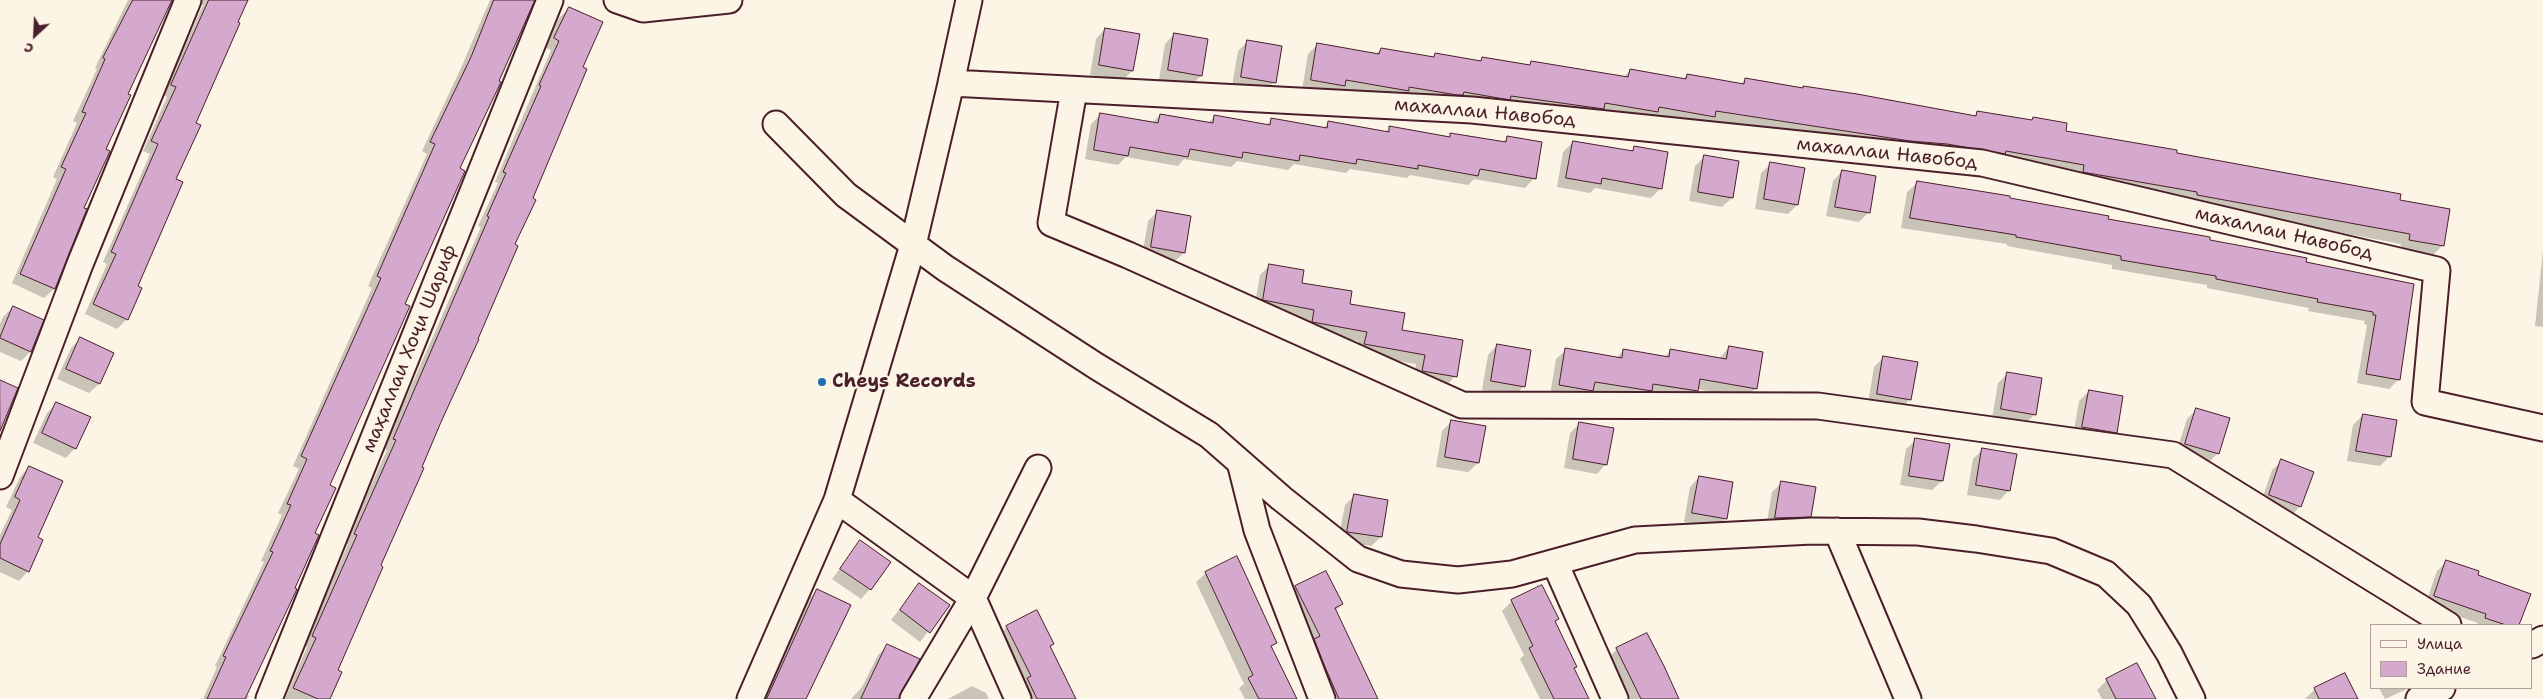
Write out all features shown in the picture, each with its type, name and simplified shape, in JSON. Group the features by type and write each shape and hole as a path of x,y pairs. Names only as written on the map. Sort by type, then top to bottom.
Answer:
{"street":[{"path":"0,476 80,264 188,0"},
{"name":"маҳаллаи Хоҷи Шариф","path":"269,699 550,0"},
{"path":"617,0 643,9 729,0"},
{"path":"750,699 837,500 913,245 969,0"},
{"name":"махаллаи Навобод","path":"952,79 1074,90 1472,110 1982,163 2437,270 2425,402 2543,428"},
{"path":"1074,90 1051,223 1128,255 1462,405 1818,406 2173,455 2446,624"},
{"path":"776,124 846,195 945,268 1080,356 1209,435 1358,559 1401,574 1458,580 1512,574 1636,540 1723,534 1837,531 1918,532 2051,551 2106,574 2139,605 2169,653 2192,699"},
{"path":"1240,462 1257,530 1322,699"},
{"path":"913,699 973,598 1038,468"},
{"path":"837,500 973,598 1018,699"},
{"path":"1837,531 1908,699"},
{"path":"1555,563 1615,699"},
{"path":"2419,699 2440,689"}],"building":[{"path":"133,0 172,0 128,94 131,95 106,149 110,151 84,208 87,209 55,289 20,274 66,169 61,167 86,113 82,112 105,59 103,58"},
{"path":"209,0 248,0 238,22 240,23 196,123 201,125 176,179 183,182 138,286 142,288 128,320 93,304 116,254 111,252 158,144 151,141 176,87 171,85"},
{"path":"494,0 535,0 499,81 501,82 460,168 465,171 405,304 410,306 330,485 336,488 315,533 319,535 295,588 297,589 245,699 207,699 226,657 223,656 273,552 270,551 291,505 287,504 307,459 301,456 381,278 377,276 435,144 430,142 471,57"},
{"path":"569,7 603,22 583,67 587,69 533,198 536,200 515,244 518,246 479,339 441,422 422,467 424,468 381,565 383,567 338,670 342,672 330,699 318,699 293,688 316,638 312,636 357,535 354,534 396,440 393,439 489,217 487,216 506,173 503,172 559,41 554,38"},
{"path":"1105,28 1140,34 1133,71 1099,65"},
{"path":"1174,33 1208,39 1202,76 1168,70"},
{"path":"1247,40 1282,46 1276,83 1241,77"},
{"path":"1317,43 1379,54 1381,48 1434,57 1435,53 1481,61 1482,57 1530,65 1531,61 1628,77 1630,69 1686,79 1687,74 1744,84 1745,78 1803,88 1803,86 1857,94 1976,116 1977,111 2032,120 2033,117 2067,123 2066,131 2177,150 2177,153 2401,194 2400,200 2450,209 2444,246 2409,240 2410,234 2197,195 2197,192 2083,172 2084,165 2006,151 2005,154 1947,144 1910,141 1716,111 1715,117 1659,107 1658,112 1605,103 1604,109 1511,96 1510,100 1464,92 1463,95 1457,95 1409,87 1409,91 1346,80 1345,86 1311,80"},
{"path":"1100,113 1158,123 1160,114 1213,123 1214,115 1270,125 1271,118 1327,128 1328,121 1389,132 1389,126 1450,137 1450,133 1506,142 1507,136 1542,142 1536,179 1480,169 1478,176 1418,165 1418,169 1357,159 1356,164 1300,155 1299,161 1243,152 1242,158 1190,149 1188,157 1130,147 1128,156 1094,150"},
{"path":"1573,141 1633,151 1634,146 1668,152 1662,189 1602,178 1601,184 1566,178"},
{"path":"1704,155 1739,161 1733,198 1698,192"},
{"path":"1770,162 1805,168 1798,205 1764,199"},
{"path":"1842,170 1876,176 1870,213 1835,207"},
{"path":"1917,181 2010,196 2010,198 2109,216 2108,219 2210,237 2210,240 2307,258 2306,262 2414,284 2400,380 2366,374 2376,315 2373,315 2373,312 2317,302 2318,299 2216,279 2216,276 2121,260 2121,256 2016,237 2016,235 1910,218"},
{"path":"1157,210 1191,216 1185,253 1151,247"},
{"path":"1269,264 1304,270 1302,283 1352,291 1350,304 1405,313 1402,330 1463,340 1457,377 1422,371 1425,355 1364,344 1367,332 1312,322 1314,310 1263,300"},
{"path":"13,306 44,320 31,352 0,338"},
{"path":"80,337 114,353 100,384 66,369"},
{"path":"1497,344 1531,350 1525,387 1491,381"},
{"path":"1729,346 1763,352 1757,389 1700,379 1698,391 1653,384 1652,391 1595,382 1593,391 1559,385 1565,348 1622,358 1623,349 1669,357 1670,349 1726,359"},
{"path":"1883,356 1918,362 1911,400 1877,394"},
{"path":"2007,372 2042,378 2036,415 2001,409"},
{"path":"0,380 18,388 0,431"},
{"path":"2089,390 2123,396 2117,433 2082,427"},
{"path":"56,402 91,417 76,449 42,433"},
{"path":"2196,408 2230,418 2219,454 2185,444"},
{"path":"2363,414 2397,420 2391,457 2356,451"},
{"path":"1451,420 1486,426 1479,463 1445,457"},
{"path":"1579,422 1614,428 1607,465 1573,459"},
{"path":"1915,438 1950,444 1943,481 1909,476"},
{"path":"1982,448 2017,454 2010,491 1976,485"},
{"path":"2281,459 2314,472 2301,507 2269,495"},
{"path":"29,466 63,481 38,537 43,540 29,572 0,558 0,544 20,500 15,497"},
{"path":"1699,476 1733,482 1727,519 1692,513"},
{"path":"1781,481 1816,487 1811,517 1775,518"},
{"path":"1354,494 1388,500 1382,537 1347,532"},
{"path":"860,540 891,562 871,590 840,569"},
{"path":"1237,556 1277,643 1271,646 1297,699 1259,699 1248,678 1253,675 1205,572"},
{"path":"2446,560 2479,571 2478,575 2531,594 2519,624 2503,624 2485,618 2486,614 2434,596"},
{"path":"1326,571 1343,604 1335,608 1378,699 1339,699 1325,667 1314,639 1320,636 1295,586"},
{"path":"919,583 950,605 930,633 900,610"},
{"path":"1542,585 1559,619 1555,621 1577,667 1574,668 1589,699 1554,699 1529,648 1533,646 1511,600"},
{"path":"817,589 851,605 806,699 767,699"},
{"path":"1037,610 1054,644 1050,646 1076,699 1037,699 1027,678 1031,676 1006,626"},
{"path":"1647,633 1679,699 1641,699 1616,648"},
{"path":"887,644 920,659 899,699 861,699"},
{"path":"2137,663 2156,699 2116,699 2106,679"},
{"path":"2345,673 2358,699 2319,699 2314,688"}],"place":[{"name":"Cheys Records","path":"822,382"}]}
